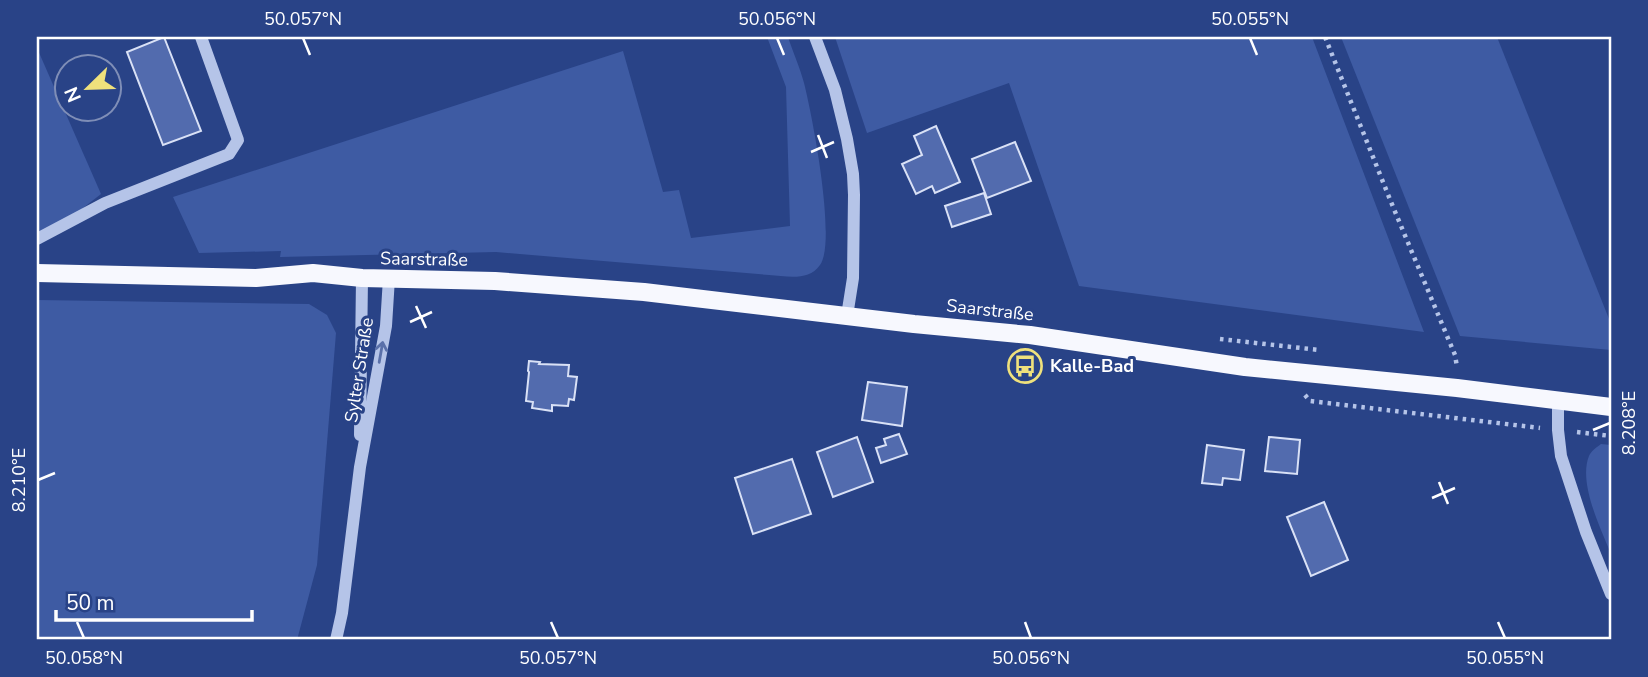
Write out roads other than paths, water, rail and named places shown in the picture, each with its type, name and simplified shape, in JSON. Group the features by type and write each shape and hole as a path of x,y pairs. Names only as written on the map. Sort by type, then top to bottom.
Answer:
{"main road":[{"name":"Saarstraße","path":"37,273 256,278 313,273 362,278 495,281 644,292 1030,335 1245,368 1457,388 1611,407"}],"street":[{"path":"37,239 105,204 229,155 238,140 201,37"},
{"path":"815,37 835,90 851,157 854,257 847,316"},
{"name":"Sylter Straße","path":"360,467 362,278"},
{"name":"Sylter Straße","path":"337,640 360,467 386,326 389,278"},
{"path":"1558,401 1561,456 1586,532 1611,594"}],"place":[{"name":"Kalle-Bad","path":"1025,366"}]}
